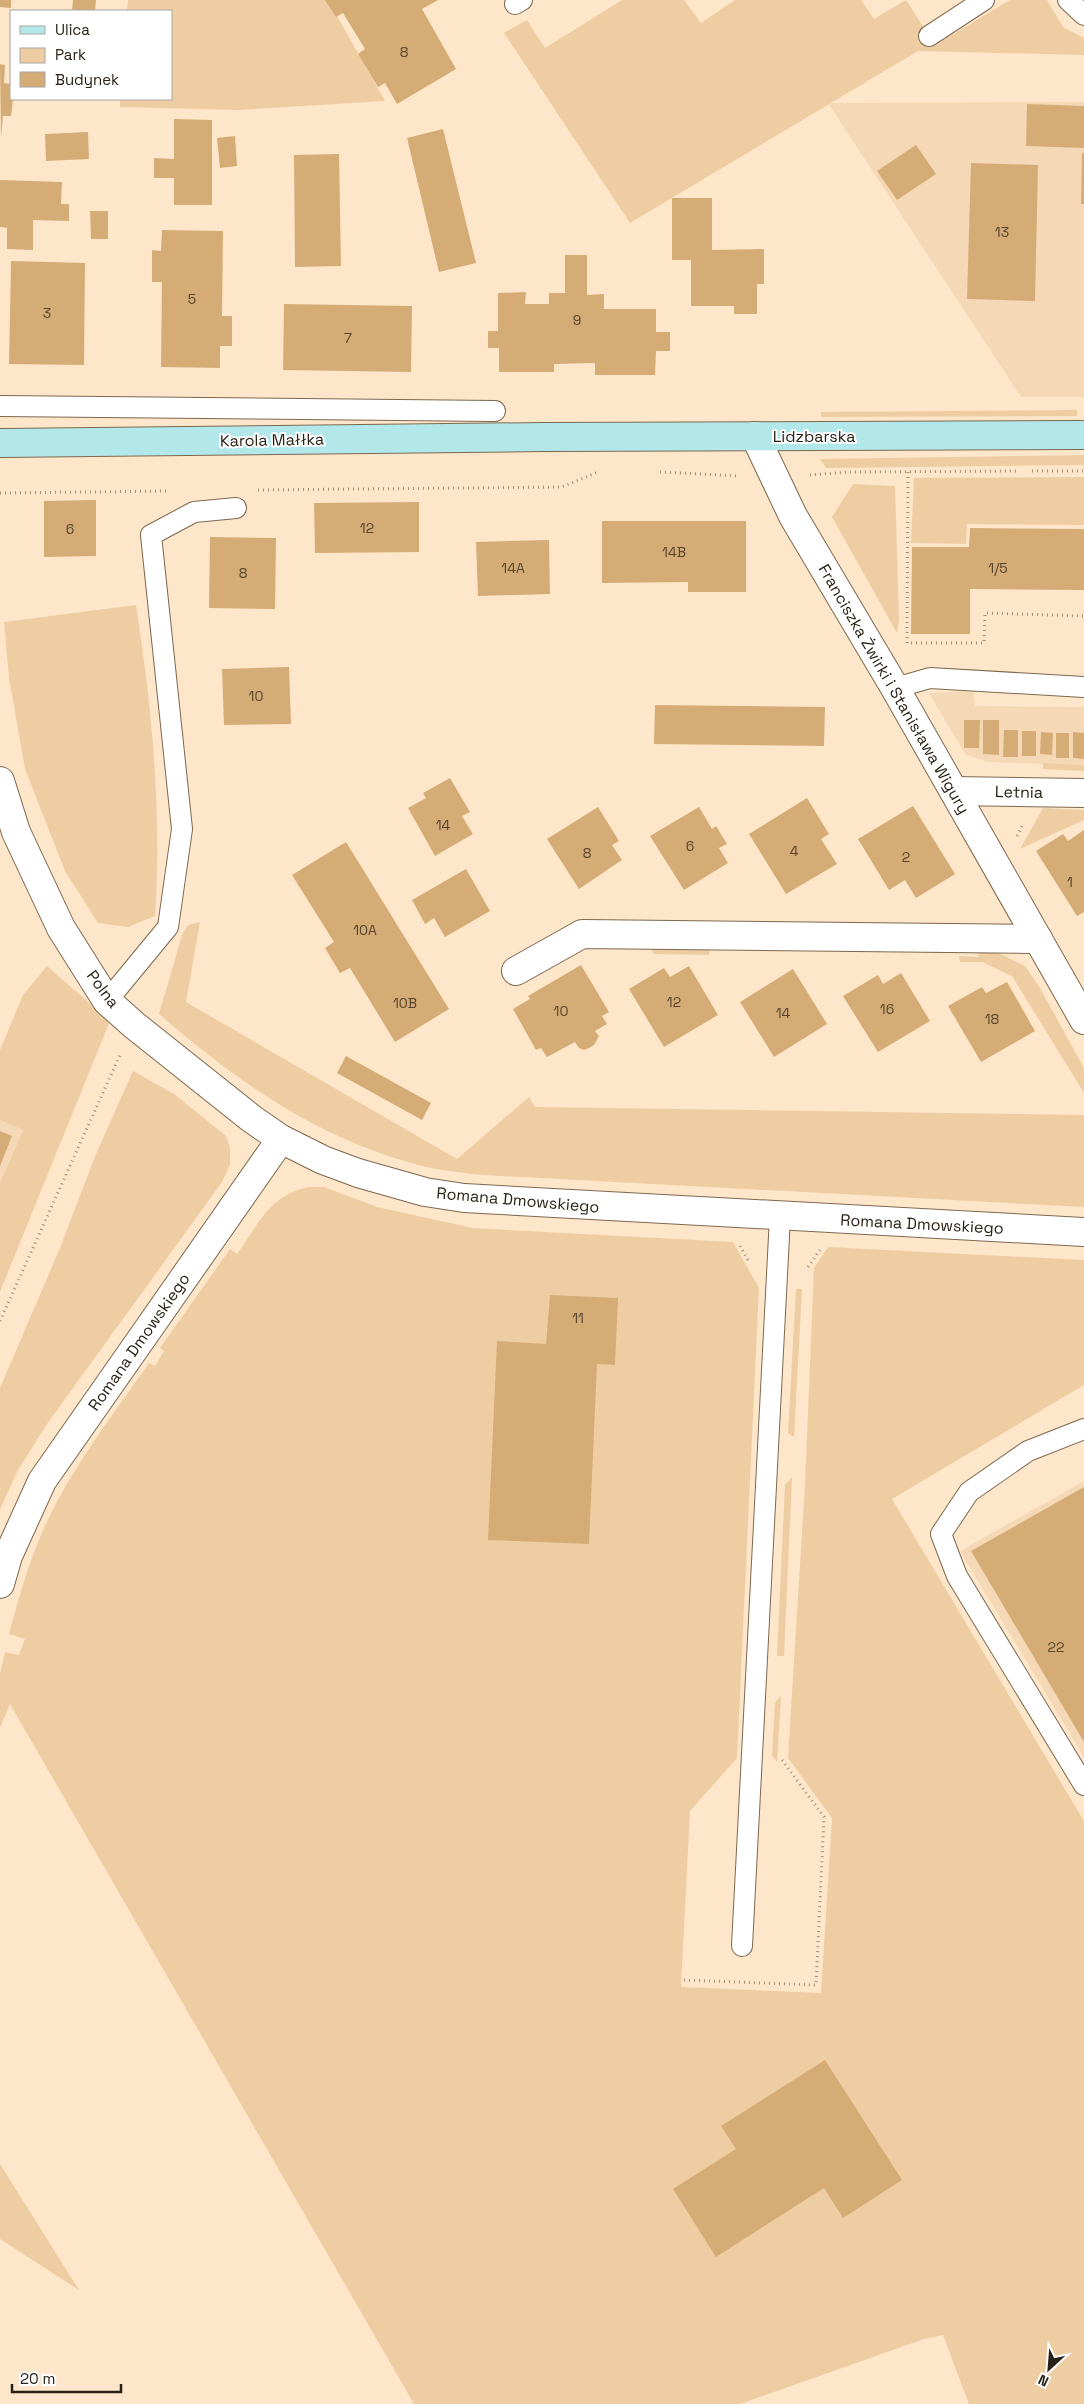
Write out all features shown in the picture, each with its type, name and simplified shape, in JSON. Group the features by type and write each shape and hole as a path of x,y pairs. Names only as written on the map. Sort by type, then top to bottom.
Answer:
{"main road":[{"name":"Lidzbarska","path":"544,437 1084,436"},
{"name":"Karola Małłka","path":"0,444 544,437"}],"street":[{"name":"Franciszka Żwirki i Stanisława Wigury","path":"755,436 793,516 895,688 1084,1020"},
{"name":"Polna","path":"0,780 16,832 62,928 107,1000 134,1026 252,1119 282,1139"},
{"name":"Letnia","path":"954,791 1084,793"},
{"path":"516,971 582,934 1038,939"},
{"name":"Romana Dmowskiego","path":"0,1584 8,1556 42,1481 282,1139 323,1160 358,1173 425,1192 510,1202 1084,1232"}],"lane":[{"path":"929,36 984,0"},
{"path":"1068,0 1084,15"},
{"path":"0,406 494,412"},
{"path":"107,1000 168,927 182,829 151,535 194,512 236,508"},
{"path":"895,688 930,678 1084,687"},
{"path":"742,1946 780,1217"},
{"path":"1084,1429 1028,1452 969,1492 942,1534 957,1576 1084,1786"}],"path":[{"path":"256,490 562,487 604,469"},
{"path":"808,475 849,472 1084,471"},
{"path":"908,472 907,643 984,643 985,613 1084,616"},
{"path":"0,493 177,491"},
{"path":"0,1321 134,1026"},
{"path":"806,1269 821,1248"},
{"path":"684,1980 816,1985 824,1817 782,1760 783,1750"}],"shaded area":[{"path":"1084,102 1084,397 1021,397 828,103"},
{"path":"973,691 975,706 1084,707 1084,765 988,762 965,754 929,693"},
{"path":"0,1120 23,1130 0,1183"},
{"path":"1084,1481 1084,1757 960,1551"}],"green space":[{"path":"128,0 328,0 385,101 239,110 120,107 120,100 172,100 172,10 127,10"},
{"path":"622,0 684,0 701,23 735,0 861,0 874,19 906,0 935,45 1010,0 1047,0 1063,27 1084,38 1084,55 918,51 630,223 504,33 527,20 545,48"},
{"path":"1077,410 1077,416 821,417 821,412"},
{"path":"1084,455 1084,465 826,468 820,459"},
{"path":"1084,477 1084,525 967,524 966,544 911,543 914,478"},
{"path":"853,484 895,486 899,620 897,633 832,517"},
{"path":"136,605 147,683 154,760 157,877 155,916 128,927 98,923 65,871 25,769 9,678 4,622"},
{"path":"1043,763 1084,765 1084,771 1043,769"},
{"path":"1043,808 1084,810 1084,820 1020,849"},
{"path":"200,922 186,1002 457,1159 529,1097 535,1107 1084,1115 1084,1207 483,1175 426,1167 388,1156 351,1142 317,1126 284,1107 220,1064 159,1014 182,935 188,925"},
{"path":"651,946 710,948 709,955 653,954"},
{"path":"977,950 996,952 1025,966 1040,988 1084,1068 1084,1093 1012,976 982,962 960,962 959,956 979,957"},
{"path":"47,966 110,1021 0,1292 0,1183 23,1130 0,1120 0,1050 23,995"},
{"path":"133,1071 174,1094 226,1136 230,1147 230,1165 222,1182 47,1424 18,1470 0,1509 0,1388 60,1248 96,1154"},
{"path":"309,1187 324,1187 377,1207 473,1228 733,1242 759,1288 737,1758 690,1811 681,1987 821,1993 832,1818 788,1758 805,1484 814,1268 828,1247 1084,1260 1084,1385 892,1499 1084,1821 1084,2404 969,2404 943,2335 924,2339 740,2404 414,2404 10,1704 0,1728 0,1674 5,1652 19,1655 25,1639 9,1634 21,1590 47,1522 72,1475 149,1363 155,1366 164,1351 160,1348 230,1249 237,1254 259,1221 284,1196"},
{"path":"796,1289 802,1289 794,1437 788,1433"},
{"path":"792,1477 784,1656 777,1656 785,1485"},
{"path":"781,1696 777,1762 772,1755 775,1703"},
{"path":"0,2164 79,2290 0,2239"}],"building":[{"path":"0,0 11,0 11,8 0,7"},
{"path":"73,0 96,0 95,10 72,10"},
{"path":"325,0 438,0 422,9 456,69 397,104 385,83 378,87 358,54 365,49 343,13 336,17"},
{"path":"0,64 5,65 4,83 10,84 10,100 13,100 11,116 3,116 1,138"},
{"path":"1027,104 1084,106 1084,148 1026,146"},
{"path":"174,119 212,120 212,205 174,205 174,178 154,178 154,158 174,159"},
{"path":"443,129 476,263 439,272 407,138"},
{"path":"88,132 89,159 46,161 45,134"},
{"path":"235,136 237,166 220,168 217,138"},
{"path":"916,145 936,174 897,200 877,171"},
{"path":"1082,153 1084,153 1084,204 1081,204"},
{"path":"339,154 341,266 295,267 294,155"},
{"path":"971,163 1038,165 1035,301 967,299"},
{"path":"0,180 62,182 61,204 69,204 69,221 33,220 33,250 7,249 7,228 0,227"},
{"path":"672,198 712,198 712,250 764,249 764,284 757,284 757,314 734,314 734,306 691,306 691,260 672,260"},
{"path":"90,211 108,211 108,239 91,239"},
{"path":"162,230 223,231 222,316 232,316 232,346 220,346 220,368 161,367 162,282 152,282 152,250 161,251"},
{"path":"565,255 587,255 587,295 604,294 604,309 656,309 656,332 670,332 670,351 656,351 655,375 595,375 595,363 554,364 554,372 499,372 499,348 488,348 488,331 498,331 498,293 526,292 525,304 549,304 549,293 565,293"},
{"path":"11,261 85,263 84,365 9,364"},
{"path":"284,304 412,306 411,372 283,370"},
{"path":"96,500 96,556 44,557 44,501"},
{"path":"419,502 419,552 315,553 314,503"},
{"path":"602,521 746,521 746,592 688,592 688,582 602,583"},
{"path":"970,528 1084,529 1084,590 970,589 970,634 911,634 912,547 969,547"},
{"path":"210,537 276,538 275,609 209,608"},
{"path":"549,540 550,594 478,596 476,542"},
{"path":"289,667 291,724 224,725 222,669"},
{"path":"655,705 825,707 824,746 654,744"},
{"path":"964,720 980,720 979,748 964,748"},
{"path":"983,720 999,720 999,755 983,754"},
{"path":"1004,730 1018,730 1018,757 1003,757"},
{"path":"1022,731 1036,731 1036,756 1022,756"},
{"path":"1041,732 1053,733 1052,755 1040,754"},
{"path":"1073,732 1084,733 1084,759 1073,758"},
{"path":"1056,733 1069,733 1069,758 1056,758"},
{"path":"450,778 470,812 462,816 473,834 435,856 408,808 426,798 423,793"},
{"path":"807,798 829,834 821,839 837,864 786,894 749,834"},
{"path":"913,806 955,874 916,898 905,880 889,890 858,839"},
{"path":"598,807 619,841 612,845 622,860 579,889 547,839"},
{"path":"699,807 712,829 716,826 727,844 719,848 728,863 684,890 650,836"},
{"path":"1084,830 1084,912 1077,916 1036,851 1063,834 1068,841"},
{"path":"346,842 449,1009 395,1042 350,968 340,973 325,948 334,942 292,875"},
{"path":"466,869 490,911 445,937 434,918 425,924 412,900"},
{"path":"581,965 609,1012 602,1016 607,1024 595,1031 599,1036 594,1045 589,1048 584,1050 579,1048 575,1042 547,1057 541,1048 536,1050 513,1009 530,999 528,996"},
{"path":"689,966 718,1015 664,1047 629,989 664,968 670,977"},
{"path":"793,969 827,1024 774,1057 740,1002"},
{"path":"901,973 930,1021 878,1052 843,996 878,975 883,984"},
{"path":"1007,982 1035,1031 981,1062 948,1006 982,987 986,993"},
{"path":"346,1056 431,1103 422,1120 337,1073"},
{"path":"0,1131 12,1136 0,1166"},
{"path":"550,1295 618,1298 615,1365 597,1364 589,1544 488,1540 497,1341 546,1344"},
{"path":"1084,1487 1084,1742 971,1551"},
{"path":"825,2060 902,2180 843,2218 824,2188 716,2257 673,2189 736,2149 721,2126"}]}
